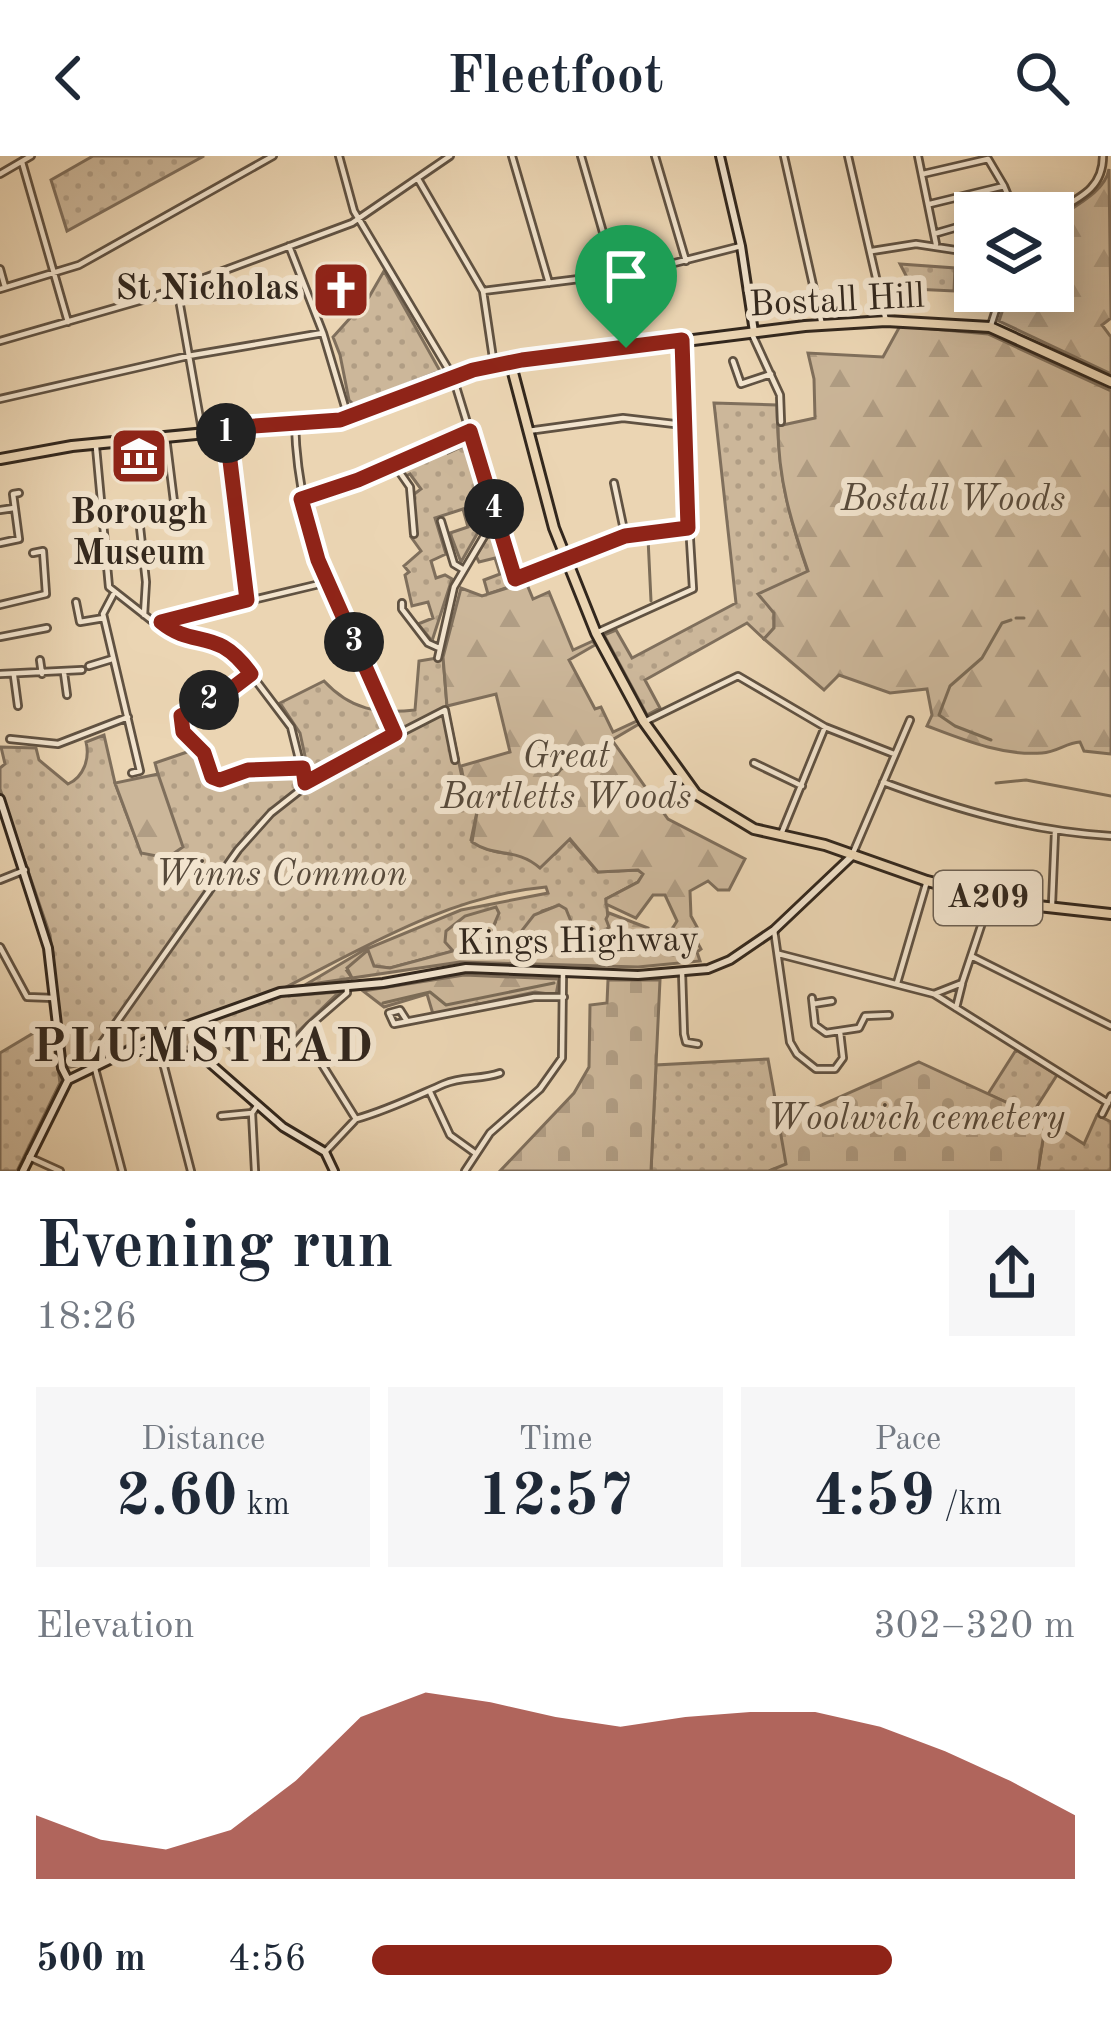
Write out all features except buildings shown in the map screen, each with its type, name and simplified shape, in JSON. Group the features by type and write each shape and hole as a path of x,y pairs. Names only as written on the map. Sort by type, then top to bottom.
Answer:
{"main road":[{"name":"Bostall Hill","path":"0,459 96,443 348,418 494,365 822,325 886,321 990,327 1111,382"},
{"name":"A209","path":"511,365 564,559 596,633 644,722 704,800 754,829 990,899 1111,914"}],"street":[{"path":"0,174 31,156"},
{"path":"0,269 2,289 79,265 273,156"},
{"path":"339,156 348,197 453,377 515,579 625,536 688,528"},
{"path":"0,341 177,288 360,219 450,156"},
{"path":"512,156 549,283"},
{"path":"581,156 615,274 626,348"},
{"path":"655,156 686,261"},
{"path":"720,156 741,246 753,332 780,394 781,422"},
{"path":"784,156 822,325"},
{"path":"848,156 886,321"},
{"path":"918,156 936,245"},
{"path":"1074,200 1100,180 1103,156"},
{"path":"923,174 988,159 1006,192"},
{"path":"22,162 68,322"},
{"path":"418,178 483,291 494,365"},
{"path":"930,204 1004,186"},
{"path":"937,233 954,228"},
{"path":"872,251 899,245 954,249"},
{"path":"290,246 348,418"},
{"path":"483,291 615,274 741,246"},
{"path":"177,288 202,431"},
{"path":"990,327 995,312"},
{"path":"0,399 188,356 323,333"},
{"path":"596,633 693,589 682,340"},
{"path":"734,362 741,384 771,374"},
{"path":"526,431 622,418 683,424"},
{"path":"295,424 301,499 313,546 395,734"},
{"path":"226,428 247,600"},
{"path":"301,499 470,431"},
{"path":"166,436 176,526"},
{"path":"96,443 107,579 114,594 171,629 229,646 292,727 305,783"},
{"path":"394,464 410,487 414,534"},
{"path":"614,483 625,536"},
{"path":"0,543 19,539 13,494 19,493"},
{"path":"100,513 176,507"},
{"path":"0,510 14,508"},
{"path":"138,509 146,582 144,615"},
{"path":"438,658 454,587 496,516"},
{"path":"441,521 454,564 464,570"},
{"path":"0,605 46,594 43,551 33,553"},
{"path":"161,622 328,582"},
{"path":"114,594 103,609 136,741 140,771 132,773"},
{"path":"76,602 80,622 104,618"},
{"path":"402,603 428,643 439,648"},
{"path":"0,637 47,628"},
{"path":"0,674 64,674 112,659"},
{"path":"40,660 42,674"},
{"path":"64,674 67,695"},
{"path":"251,674 181,716 183,732 204,753 215,780 248,770 303,768"},
{"path":"14,676 18,706"},
{"path":"644,722 738,676 826,727 894,754"},
{"path":"122,1171 92,1057 238,850 305,783 445,710 455,760"},
{"path":"10,739 66,742 128,717"},
{"path":"852,856 910,720"},
{"path":"781,835 826,727"},
{"path":"66,742 69,752"},
{"path":"754,763 802,786"},
{"path":"883,782 976,815 1054,832 1111,836"},
{"path":"0,799 48,948 62,1068 68,1081 22,1171"},
{"path":"1052,908 1054,832"},
{"name":"Kings Highway","path":"68,1081 134,1046 268,995 466,968 682,973 718,966 774,930 852,856"},
{"path":"0,880 25,870"},
{"path":"898,983 927,881"},
{"path":"956,1008 990,899"},
{"path":"774,930 788,1028 797,1054 822,1071 840,1064 840,1032"},
{"path":"0,947 27,997 54,998"},
{"path":"779,953 934,994 1109,1100 1102,1114"},
{"path":"971,956 1111,1027"},
{"path":"465,1171 498,1124 540,1089 558,1066 563,1051 563,973"},
{"path":"682,973 683,1034 686,1042 698,1044"},
{"path":"934,994 962,983"},
{"path":"285,1053 347,993 347,986"},
{"path":"407,1022 534,997 564,997"},
{"path":"832,1001 813,1001 818,1029 826,1034 859,1028 866,1016 889,1015"},
{"path":"303,1034 356,1119"},
{"path":"134,1046 203,1057 283,1126 326,1151 334,1171"},
{"path":"160,1052 191,1171"},
{"path":"326,1151 356,1119 392,1109 446,1083 478,1082 500,1073"},
{"path":"430,1092 450,1136 476,1154"},
{"path":"255,1171 252,1113 258,1105"},
{"path":"221,1116 252,1113"},
{"path":"29,1157 60,1171"}],"green space":[{"path":"93,156 204,156 67,231 51,180"},
{"path":"1109,169 1111,318 1102,325 1111,337 1111,374 999,321 1002,312 1074,312 1074,206 1106,178"},
{"path":"900,264 954,268 954,291 913,289"},
{"path":"384,271 440,371 354,405 333,337 369,297"},
{"name":"Bostall Woods","path":"900,326 988,334 1111,391 1111,754 1084,751 1080,742 1027,753 969,741 927,726 932,715 927,689 890,693 839,675 824,690 764,639 774,628 774,613 758,594 808,571 787,500 778,426 815,418 808,353 883,357"},
{"path":"714,403 777,405 785,490 808,572 763,598 774,613 774,628 764,639 747,623 645,680 660,708 647,715 604,635 616,630 632,658 736,603"},
{"path":"468,444 489,513 461,562 450,533 468,527 463,509 435,518 446,554 431,561 436,578 452,579 432,641 418,624 433,618 428,602 412,606 405,575 409,572 404,566 421,551 411,537 416,534 413,495 421,489 398,467 411,460 414,464 425,459 424,454 445,446 448,453"},
{"path":"494,527 512,586 488,594 484,580 500,574 495,558 479,562 476,556"},
{"name":"Great Bartletts Woods","path":"526,582 533,599 549,592 573,650 593,641 595,645 569,660 613,732 639,724 612,740 668,819 745,859 729,890 718,890 708,881 690,891 691,916 697,927 691,931 701,949 697,952 700,961 638,967 460,962 352,978 347,968 368,950 374,966 390,968 453,951 445,942 446,931 465,916 496,907 495,945 506,951 534,915 559,905 572,924 604,933 609,913 658,936 668,933 677,921 665,895 653,895 636,918 606,904 606,899 638,882 643,874 638,870 598,872 570,839 540,868 522,857 472,842 478,807 466,792 461,766 510,752 496,694 447,706 443,657 461,588 482,596"},
{"name":"Winns Common","path":"443,657 447,706 463,782 478,807 471,840 500,853 534,855 555,854 569,839 598,872 638,870 644,874 606,899 609,927 604,933 572,924 555,907 542,911 506,951 495,945 496,921 454,951 390,968 371,962 347,971 352,978 305,985 364,950 461,910 548,893 546,887 511,892 411,925 286,987 289,996 339,992 277,1052 257,1034 232,1051 216,1038 206,1053 192,1047 157,1048 148,1036 66,1068 50,935 0,789 0,768 5,764 1,747 36,748 39,760 68,784 84,766 86,742 104,735 115,783 141,852 158,774 155,763 193,750 200,754 215,785 258,772 308,770 300,733 280,703 324,681 366,708 415,710 419,661"},
{"path":"158,774 183,847 167,858 141,853 115,783"},
{"path":"464,975 559,979 556,995 535,992 433,1014 427,994 384,1007 363,991"},
{"path":"608,980 660,980 651,1171 500,1171 574,1093 589,1067 590,1005 607,1003"},
{"path":"52,1022 60,1083 17,1171 0,1171 0,1053"},
{"path":"1016,1050 1057,1075 1032,1114 988,1094"},
{"path":"768,1059 787,1165 769,1171 651,1171 656,1065"},
{"name":"Woolwich cemetery","path":"919,1062 1032,1114 1044,1133 1038,1171 769,1171 786,1164 779,1124"},
{"path":"1097,1115 1111,1122 1111,1171 1038,1171 1044,1133 1054,1125 1084,1144"}],"waterway":[{"path":"648,538 651,601"},
{"path":"1016,618 1024,618"},
{"path":"991,740 939,715 950,686 982,658 1002,623 1011,620"},
{"path":"541,794 561,769 590,759 608,744"},
{"path":"996,783 1026,780 1111,796"},
{"path":"383,1003 430,992 446,1005 554,983"}],"place":[{"name":"St Nicholas","path":"341,290"},
{"name":"Borough Museum","path":"139,456"}],"district":[{"name":"PLUMSTEAD","path":"204,1048"}],"route":[{"path":"682,340 688,528 625,536 515,579 470,431 358,480 301,499 318,560 395,734 305,783 303,768 248,770 215,780 204,753 183,732 181,716 251,674 229,646 161,622 247,600 226,428 340,420 473,370 626,348 682,340"}]}
